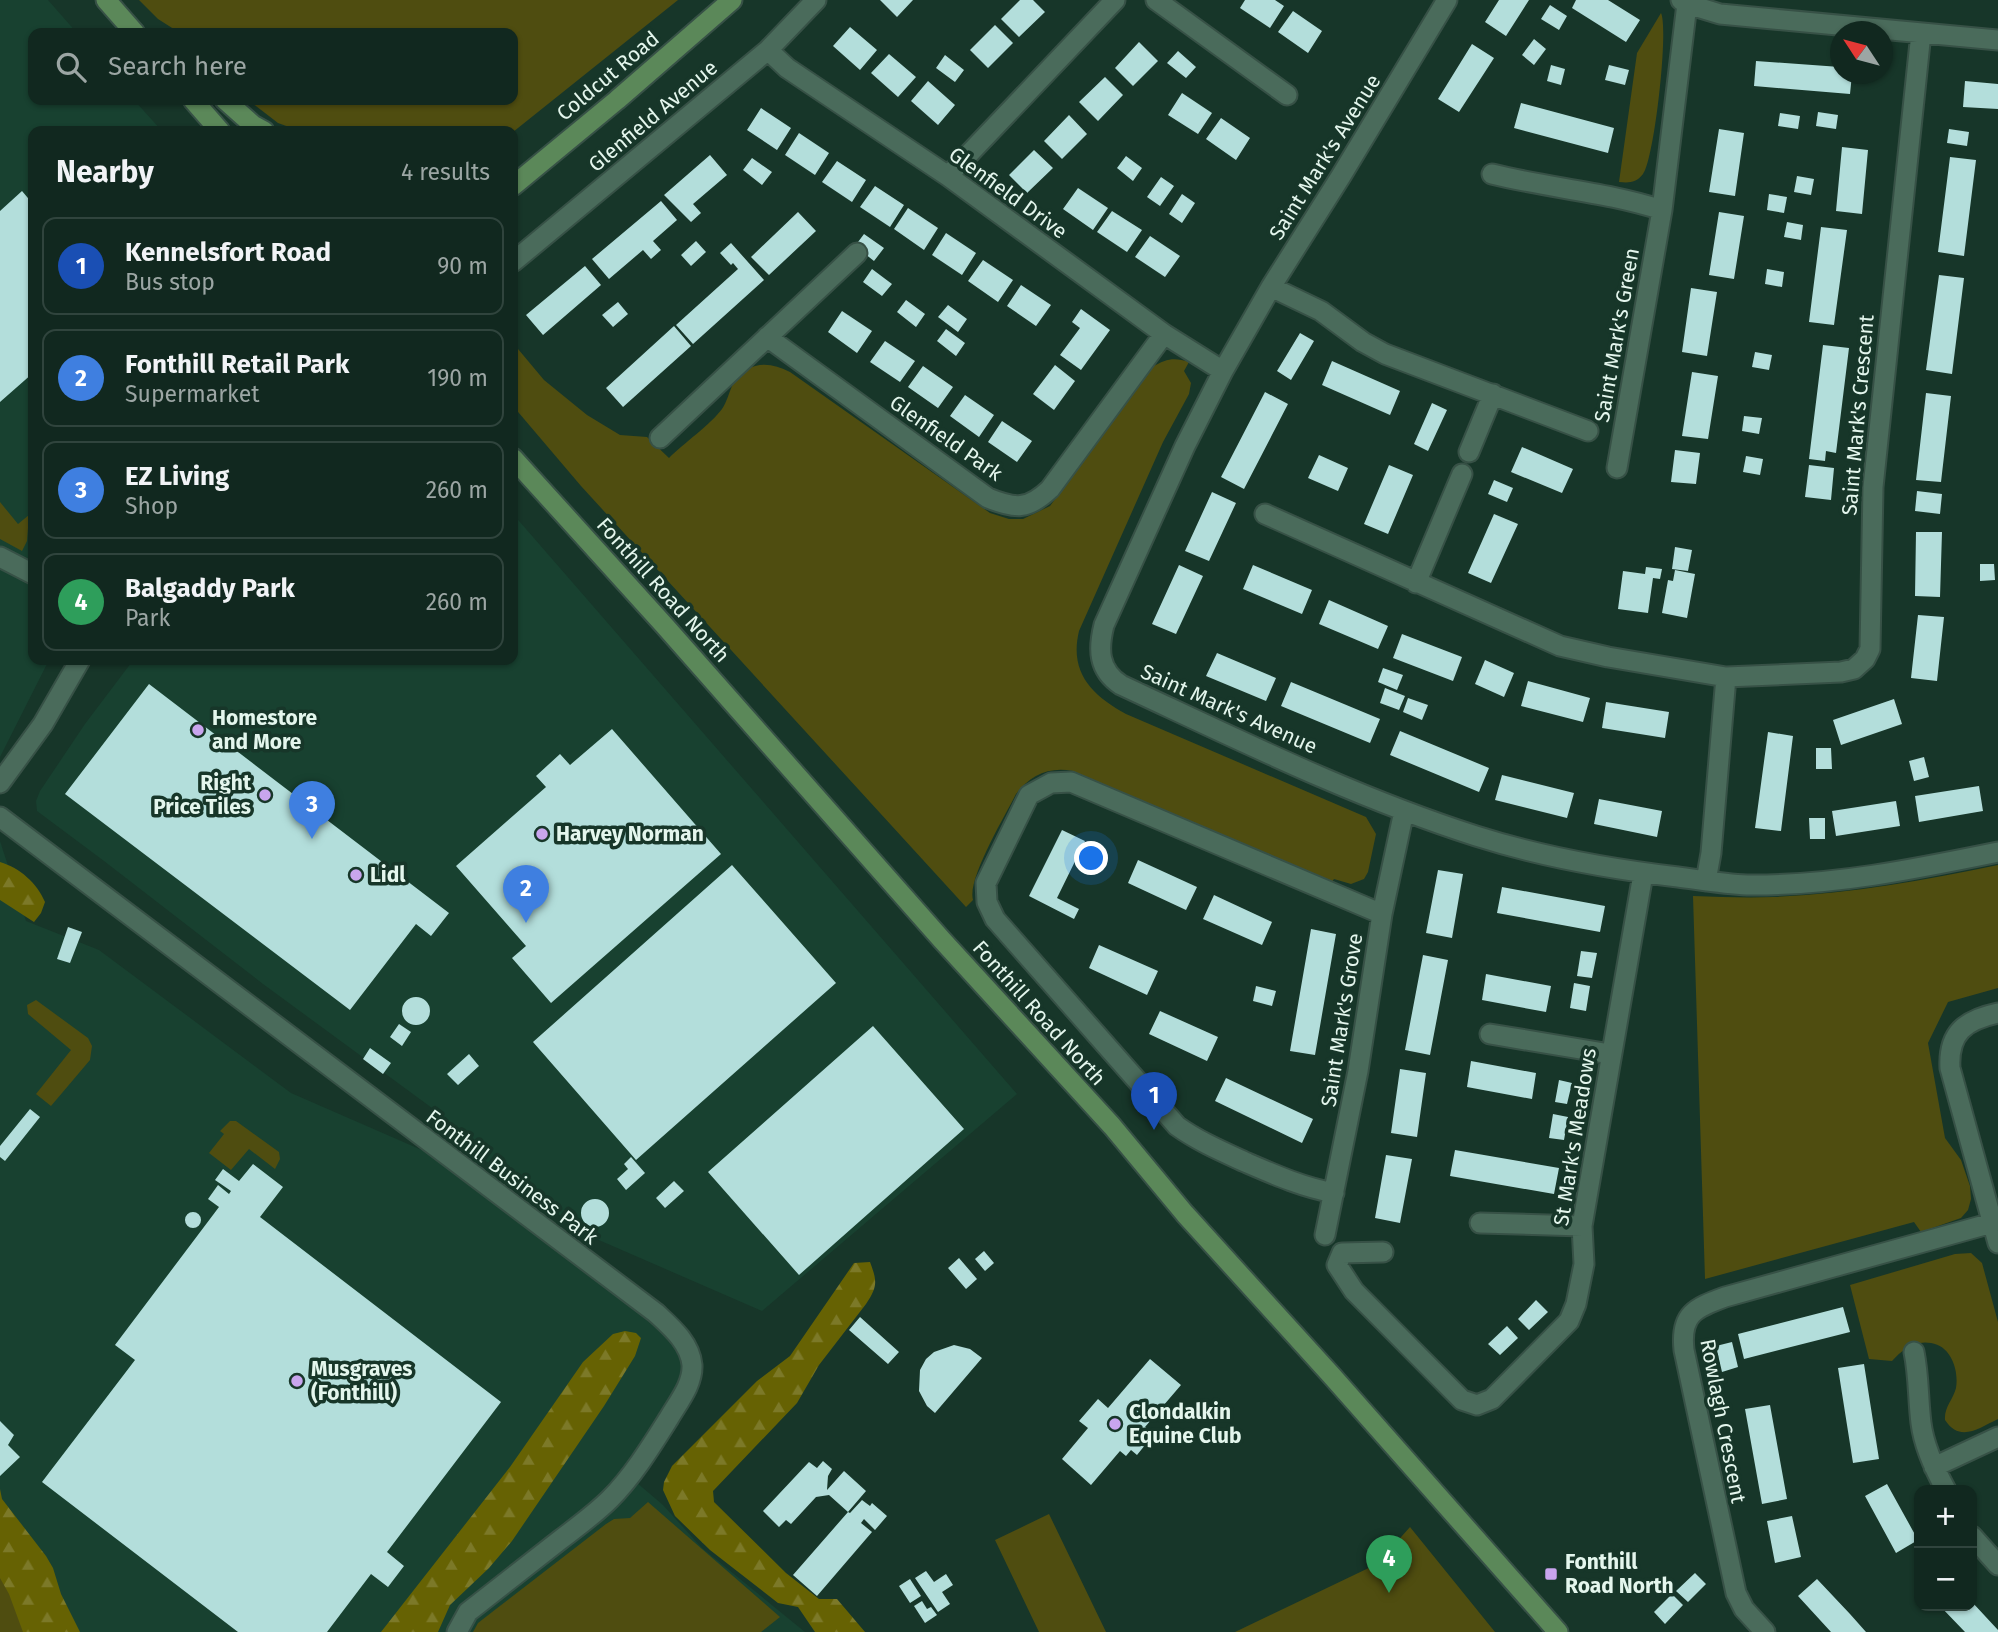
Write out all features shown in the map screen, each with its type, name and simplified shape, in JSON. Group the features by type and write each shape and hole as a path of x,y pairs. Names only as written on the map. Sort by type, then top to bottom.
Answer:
{"main road":[{"path":"106,0 131,28"},
{"name":"Coldcut Road","path":"518,182 732,0"},
{"path":"197,105 215,126"},
{"path":"231,105 255,126"},
{"path":"518,166 538,164"},
{"name":"Fonthill Road North","path":"518,464 942,940 1112,1126 1185,1214 1558,1632"}],"street":[{"name":"Glenfield Avenue","path":"518,257 768,50 816,0"},
{"path":"948,176 1115,0"},
{"path":"1156,0 1287,95"},
{"name":"Saint Mark's Avenue","path":"1447,0 1271,287 1223,371 1185,446 1104,625 1099,645 1101,662 1114,681 1121,685 1404,811 1519,848 1643,874 1745,885 1802,883 1894,873 1998,852"},
{"path":"1684,2 1720,14 1998,40"},
{"name":"Saint Mark's Green","path":"1616,468 1662,210 1684,2"},
{"name":"Saint Mark's Crescent","path":"1265,514 1560,646 1726,677 1841,672 1854,668 1865,659 1870,649 1873,486 1921,33"},
{"name":"Glenfield Drive","path":"768,50 787,68 948,176 1164,334 1223,371"},
{"path":"1492,174 1662,210"},
{"path":"660,438 857,253"},
{"path":"1271,287 1321,311 1374,348 1588,431"},
{"name":"Glenfield Park","path":"767,337 988,498 1013,507 1021,507 1033,503 1050,489 1164,334"},
{"path":"1469,452 1493,394"},
{"path":"1416,583 1462,474"},
{"path":"0,557 28,571"},
{"path":"0,783 43,724 77,665"},
{"path":"1706,881 1711,853 1726,677"},
{"path":"1334,1193 1308,1189 1284,1179 1195,1139 1177,1126 995,919 987,902 986,883 1028,795 1051,783 1071,782 1382,914"},
{"name":"Saint Mark's Grove","path":"1325,1236 1358,1071 1382,914 1404,811"},
{"name":"Fonthill Business Park","path":"0,817 656,1313 690,1354 691,1379 685,1393 654,1441 610,1499 468,1612 457,1632"},
{"name":"St Mark's Meadows","path":"1383,1252 1342,1253 1337,1265 1354,1291 1462,1401 1477,1405 1492,1399 1569,1321 1576,1304 1584,1264 1582,1226 1643,874"},
{"path":"1998,1013 1983,1016 1965,1026 1951,1045 1950,1054 1950,1068 1998,1243"},
{"path":"1490,1034 1610,1054"},
{"path":"1480,1223 1582,1226"},
{"name":"Rowlagh Crescent","path":"1765,1632 1744,1609 1736,1593 1684,1350 1684,1326 1689,1316 1698,1307 1725,1297 1992,1223"},
{"path":"1914,1352 1919,1374 1921,1425 1934,1467 1943,1485"},
{"path":"1934,1467 1998,1437"},
{"path":"1977,1542 1998,1565"}],"shaded area":[{"path":"0,0 48,0 73,28 28,28 28,105 139,105 157,126 28,126 28,665 46,665 0,757"},
{"path":"139,0 678,0 518,128 286,126 255,105 518,105 518,28 172,28 158,19"},
{"path":"1661,13 1662,68 1652,146 1643,174 1635,181 1619,182 1637,53"},
{"path":"518,349 544,380 587,415 620,435 647,437 669,458 717,415 733,384 745,371 759,365 782,368 990,513 1009,519 1023,519 1050,506 1152,367 1170,360 1189,362 1184,371 1191,383 1189,394 1163,442 1079,631 1077,659 1081,671 1086,681 1103,699 1126,714 1366,817 1376,834 1368,872 1364,879 1351,884 1334,879 1329,886 1073,771 1056,770 1034,777 1016,794 981,863 973,890 973,900 966,907 581,486 518,412"},
{"path":"0,502 18,524 28,516 28,528 27,541 22,551 0,539"},
{"path":"518,520 1017,1094 762,1311 585,1234 460,1142 432,1108 263,984 37,811 36,801 40,791 85,724 129,665 518,665"},
{"path":"0,841 26,921 99,950 291,1093 463,1168 656,1313 692,1366 629,1476 663,1505 702,1548 805,1632 65,1632 0,1542"},
{"path":"1998,865 1998,988 1948,1002 1928,1043 1945,1138 1961,1160 1970,1186 1968,1210 1961,1218 1921,1232 1914,1222 1705,1279 1693,896 1764,897 1830,893 1915,881"},
{"path":"36,1000 88,1038 92,1046 90,1060 51,1106 36,1094 71,1050 28,1014 27,1005"},
{"path":"230,1121 236,1121 279,1152 280,1159 275,1169 249,1149 231,1170 209,1153 224,1134 220,1131"},
{"path":"1971,1253 1982,1263 1998,1322 1998,1419 1970,1432 1963,1432 1951,1427 1945,1420 1957,1381 1955,1367 1948,1354 1938,1345 1925,1342 1909,1347 1892,1361 1869,1359 1850,1285 1955,1254"},
{"path":"648,1502 780,1617 761,1632 473,1632 478,1623 606,1524 614,1519 630,1518"},
{"path":"1049,1514 1106,1632 1039,1632 995,1540"},
{"path":"1410,1527 1495,1632 1235,1632 1377,1564"},
{"path":"0,1542 65,1632 0,1632"}],"green space":[{"path":"0,862 21,872 42,895 45,902 34,922 0,900"},
{"path":"870,1262 875,1283 873,1293 866,1304 819,1365 797,1403 713,1491 714,1502 786,1573 819,1599 837,1599 865,1632 815,1632 798,1607 778,1603 710,1550 675,1516 663,1490 664,1482 672,1466 757,1381 790,1356 854,1263"},
{"path":"625,1331 636,1333 641,1338 635,1356 512,1541 489,1568 450,1605 438,1632 381,1632 510,1467 583,1362 613,1334"},
{"path":"0,1489 2,1499 53,1568 61,1594 80,1632 23,1632 0,1578"}],"building":[{"path":"880,0 913,0 897,17"},
{"path":"1020,0 1033,0 1045,12 1019,37 1001,19"},
{"path":"1245,0 1275,0 1284,6 1270,28 1240,8"},
{"path":"1499,0 1529,0 1506,36 1485,22"},
{"path":"1576,0 1608,0 1640,20 1626,42 1572,8"},
{"path":"1550,5 1567,16 1559,30 1541,19"},
{"path":"1293,11 1322,31 1308,53 1278,32"},
{"path":"995,25 1013,43 988,68 970,50"},
{"path":"850,27 877,50 860,70 833,46"},
{"path":"1534,39 1546,49 1534,65 1522,55"},
{"path":"1139,42 1158,61 1133,86 1115,68"},
{"path":"1472,44 1494,58 1459,112 1438,99"},
{"path":"1178,51 1196,67 1186,78 1167,63"},
{"path":"889,54 916,77 898,97 871,73"},
{"path":"945,55 964,70 955,82 936,68"},
{"path":"1756,61 1830,66 1830,84 1851,84 1850,94 1754,86"},
{"path":"1551,65 1565,69 1561,85 1547,81"},
{"path":"1609,65 1629,70 1625,85 1605,80"},
{"path":"1105,77 1123,95 1098,121 1079,102"},
{"path":"928,81 955,105 938,125 911,101"},
{"path":"1965,81 1998,84 1998,109 1963,107"},
{"path":"1182,93 1212,113 1198,134 1168,115"},
{"path":"1521,103 1614,128 1608,153 1514,128"},
{"path":"761,108 791,128 777,150 747,130"},
{"path":"1818,112 1838,115 1836,129 1816,126"},
{"path":"1780,113 1800,116 1798,129 1778,126"},
{"path":"1069,115 1087,134 1062,159 1044,141"},
{"path":"1221,118 1250,138 1236,160 1206,139"},
{"path":"1719,129 1744,133 1735,196 1709,192"},
{"path":"1949,129 1969,132 1967,146 1947,143"},
{"path":"799,133 829,153 815,175 785,155"},
{"path":"1842,147 1868,150 1862,214 1836,211"},
{"path":"1034,150 1053,168 1027,193 1009,175"},
{"path":"710,155 727,175 693,204 701,213 691,222 664,195"},
{"path":"1126,156 1142,168 1133,181 1117,168"},
{"path":"1950,157 1976,160 1964,256 1938,252"},
{"path":"752,158 772,172 762,185 743,170"},
{"path":"837,161 866,180 852,202 822,182"},
{"path":"1797,176 1814,179 1811,195 1794,192"},
{"path":"1161,177 1174,186 1160,206 1147,197"},
{"path":"875,186 904,205 890,227 860,207"},
{"path":"1078,188 1108,208 1093,230 1063,209"},
{"path":"22,191 28,198 28,377 0,402 0,211"},
{"path":"1182,194 1195,203 1182,223 1169,214"},
{"path":"1769,194 1787,197 1784,213 1767,210"},
{"path":"661,201 677,220 653,241 661,250 651,259 643,250 609,279 592,259"},
{"path":"908,208 938,228 924,250 894,229"},
{"path":"1112,211 1142,230 1127,252 1097,232"},
{"path":"798,212 816,231 769,275 751,257"},
{"path":"1719,212 1744,216 1734,279 1709,275"},
{"path":"1787,222 1803,225 1801,240 1784,237"},
{"path":"1821,227 1847,230 1834,325 1809,322"},
{"path":"946,233 976,253 962,275 932,255"},
{"path":"864,234 884,248 874,261 855,246"},
{"path":"1150,236 1180,256 1165,277 1135,257"},
{"path":"696,241 706,252 691,266 681,255"},
{"path":"731,243 764,280 693,344 676,325 738,269 720,253"},
{"path":"983,260 1013,280 998,302 968,281"},
{"path":"585,266 601,285 543,335 526,315"},
{"path":"872,269 892,284 882,296 863,282"},
{"path":"1767,269 1784,272 1782,287 1765,284"},
{"path":"1939,275 1964,278 1952,374 1926,370"},
{"path":"1021,285 1051,305 1036,326 1007,306"},
{"path":"1691,288 1717,292 1707,356 1682,352"},
{"path":"906,300 925,314 916,327 897,312"},
{"path":"618,302 628,314 613,327 602,315"},
{"path":"948,305 967,319 958,332 938,317"},
{"path":"1081,309 1110,330 1081,370 1060,355 1080,328 1072,322"},
{"path":"842,311 872,331 857,353 828,332"},
{"path":"674,326 691,346 623,407 606,388"},
{"path":"946,329 965,343 956,356 937,341"},
{"path":"1300,333 1314,341 1291,380 1277,371"},
{"path":"885,341 915,361 900,382 870,362"},
{"path":"1823,345 1849,348 1836,453 1826,451 1825,461 1809,459"},
{"path":"1755,352 1772,355 1769,370 1752,367"},
{"path":"1332,361 1400,391 1390,415 1322,385"},
{"path":"1055,365 1075,381 1054,410 1033,394"},
{"path":"923,366 953,387 938,408 908,387"},
{"path":"1692,372 1718,376 1708,439 1682,436"},
{"path":"1265,392 1288,404 1244,489 1221,477"},
{"path":"1926,393 1951,396 1941,482 1916,480"},
{"path":"965,395 994,415 979,437 950,416"},
{"path":"1432,403 1447,410 1428,451 1414,444"},
{"path":"1744,416 1762,418 1759,434 1742,431"},
{"path":"1002,421 1032,441 1017,462 988,442"},
{"path":"1522,447 1573,469 1562,493 1511,472"},
{"path":"1675,450 1700,453 1696,484 1671,482"},
{"path":"1319,455 1348,468 1338,491 1308,478"},
{"path":"1746,456 1763,459 1760,475 1743,472"},
{"path":"1389,465 1413,475 1388,534 1364,524"},
{"path":"1809,465 1834,468 1831,500 1805,497"},
{"path":"1494,480 1513,488 1507,502 1488,494"},
{"path":"1917,491 1942,494 1940,514 1915,511"},
{"path":"1212,492 1236,503 1209,561 1185,551"},
{"path":"1494,514 1518,524 1491,583 1468,573"},
{"path":"1916,532 1942,532 1940,597 1915,596"},
{"path":"1675,547 1692,550 1688,571 1672,569"},
{"path":"1980,564 1994,564 1995,580 1980,581"},
{"path":"1179,565 1203,576 1176,634 1152,624"},
{"path":"1253,565 1312,590 1302,614 1243,589"},
{"path":"1646,567 1662,569 1660,579 1653,578 1648,613 1618,609 1623,571 1645,574"},
{"path":"1675,570 1695,574 1687,618 1662,613 1668,580 1673,581"},
{"path":"1329,600 1388,626 1378,649 1319,624"},
{"path":"1918,615 1944,617 1937,681 1911,678"},
{"path":"1402,634 1462,657 1453,681 1393,658"},
{"path":"1217,653 1276,678 1266,701 1206,676"},
{"path":"1485,660 1514,673 1504,697 1475,684"},
{"path":"1383,668 1403,675 1397,690 1378,682"},
{"path":"1528,681 1590,698 1583,722 1521,706"},
{"path":"1291,682 1380,719 1370,743 1281,706"},
{"path":"149,684 449,913 431,936 416,924 350,1010 65,794"},
{"path":"1385,688 1405,696 1399,710 1380,703"},
{"path":"1408,698 1428,705 1422,720 1403,712"},
{"path":"1894,699 1902,724 1841,745 1833,720"},
{"path":"1606,702 1669,712 1665,738 1602,728"},
{"path":"612,729 721,854 551,1003 512,958 526,946 456,866 546,787 536,776 560,754 570,765"},
{"path":"1400,731 1489,768 1479,792 1390,755"},
{"path":"1768,732 1793,736 1781,831 1755,828"},
{"path":"1816,748 1831,748 1832,769 1816,769"},
{"path":"1924,757 1929,777 1914,781 1909,761"},
{"path":"1502,775 1574,793 1567,818 1495,800"},
{"path":"1979,786 1983,811 1919,822 1915,796"},
{"path":"1599,799 1662,811 1657,837 1594,824"},
{"path":"1896,801 1900,826 1836,836 1832,811"},
{"path":"1809,818 1825,818 1825,839 1810,839"},
{"path":"1062,830 1085,841 1057,898 1079,909 1074,919 1029,896"},
{"path":"1138,860 1197,887 1186,910 1128,883"},
{"path":"732,865 836,983 636,1160 533,1042"},
{"path":"1438,870 1463,874 1452,938 1426,933"},
{"path":"1502,887 1605,906 1600,932 1497,913"},
{"path":"1214,895 1272,922 1262,945 1203,919"},
{"path":"68,927 82,932 70,963 57,959"},
{"path":"1311,929 1336,934 1315,1055 1290,1051"},
{"path":"1099,945 1158,971 1147,995 1089,968"},
{"path":"1581,951 1597,953 1592,978 1577,976"},
{"path":"1423,955 1448,960 1430,1055 1405,1050"},
{"path":"1486,974 1551,986 1546,1012 1482,1000"},
{"path":"1574,983 1590,986 1586,1011 1570,1008"},
{"path":"1256,986 1276,991 1272,1006 1253,1001"},
{"path":"416,997 426,1001 430,1011 426,1021 416,1025 406,1021 402,1011 406,1001"},
{"path":"1160,1011 1218,1037 1207,1061 1149,1034"},
{"path":"399,1024 411,1032 402,1046 390,1037"},
{"path":"873,1026 964,1129 799,1275 708,1172"},
{"path":"370,1048 391,1063 383,1074 363,1059"},
{"path":"469,1054 479,1066 458,1085 447,1074"},
{"path":"1471,1061 1536,1073 1532,1099 1467,1087"},
{"path":"1400,1069 1426,1073 1417,1137 1391,1133"},
{"path":"1226,1078 1313,1119 1302,1143 1215,1101"},
{"path":"1559,1080 1572,1083 1567,1104 1555,1102"},
{"path":"30,1109 40,1117 5,1161 0,1157 0,1146"},
{"path":"1553,1114 1568,1117 1564,1140 1549,1138"},
{"path":"1455,1150 1559,1168 1554,1194 1450,1176"},
{"path":"1386,1155 1412,1159 1400,1223 1375,1218"},
{"path":"631,1157 645,1173 626,1190 617,1179 628,1169 624,1164"},
{"name":"Musgraves (Fonthill)","path":"253,1164 283,1187 260,1217 501,1402 387,1552 404,1566 388,1587 371,1574 327,1632 238,1632 42,1482 135,1360 115,1345 219,1207 208,1199 218,1185 229,1194 231,1191 215,1180 223,1169 239,1181"},
{"path":"674,1181 684,1191 665,1208 656,1198"},
{"path":"595,1199 605,1203 609,1213 605,1223 595,1227 585,1223 581,1213 585,1203"},
{"path":"190,1212 196,1212 201,1220 199,1226 190,1228 185,1223 185,1217"},
{"path":"984,1251 994,1263 985,1271 975,1259"},
{"path":"959,1258 977,1279 966,1289 948,1268"},
{"path":"1536,1300 1548,1312 1529,1330 1518,1319"},
{"path":"1843,1307 1850,1332 1744,1359 1738,1334"},
{"path":"860,1317 899,1352 888,1364 849,1330"},
{"path":"1507,1326 1518,1338 1500,1355 1488,1344"},
{"path":"1732,1342 1738,1367 1722,1372 1716,1346"},
{"path":"954,1345 970,1349 982,1358 935,1413 927,1406 919,1391 920,1370 934,1352"},
{"name":"Clondalkin Equine Club","path":"1150,1359 1181,1385 1145,1427 1154,1434 1137,1455 1131,1450 1126,1456 1120,1451 1091,1485 1062,1459 1088,1428 1079,1421 1098,1399 1108,1408"},
{"path":"1864,1364 1879,1459 1853,1463 1838,1368"},
{"path":"1770,1405 1787,1499 1762,1504 1745,1409"},
{"path":"0,1421 14,1435 8,1445 20,1457 0,1476"},
{"path":"823,1461 832,1469 828,1476 827,1490 844,1471 866,1491 848,1512 829,1495 816,1497 791,1524 786,1520 779,1527 763,1511 809,1462 817,1468"},
{"path":"1887,1484 1914,1533 1914,1542 1896,1553 1865,1496"},
{"path":"862,1500 870,1506 872,1503 887,1516 875,1530 864,1519 861,1523 872,1532 817,1596 793,1575 848,1512"},
{"path":"1792,1516 1801,1557 1775,1563 1767,1521"},
{"path":"926,1571 934,1582 946,1574 953,1585 942,1592 950,1604 938,1612 915,1578"},
{"path":"1695,1573 1706,1584 1688,1602 1676,1591"},
{"path":"910,1579 921,1596 910,1603 899,1586"},
{"path":"1817,1579 1866,1632 1831,1632 1798,1596"},
{"path":"1672,1594 1683,1605 1665,1624 1654,1612"},
{"path":"922,1601 927,1609 931,1607 937,1615 925,1623 914,1606"},
{"path":"1977,1607 1998,1630 1998,1632 1965,1632 1945,1611 1977,1611"}],"place":[{"name":"Homestore and More","path":"198,730"},
{"name":"Right Price Tiles","path":"265,795"},
{"name":"Harvey Norman","path":"542,834"},
{"name":"EZ Living","path":"312,839"},
{"name":"Lidl","path":"356,875"},
{"name":"Fonthill Retail Park","path":"526,923"},
{"name":"Kennelsfort Road","path":"1154,1130"},
{"name":"Musgraves (Fonthill)","path":"297,1381"},
{"name":"Clondalkin Equine Club","path":"1115,1424"},
{"name":"Fonthill Road North","path":"1551,1574"},
{"name":"Balgaddy Park","path":"1389,1593"}]}
